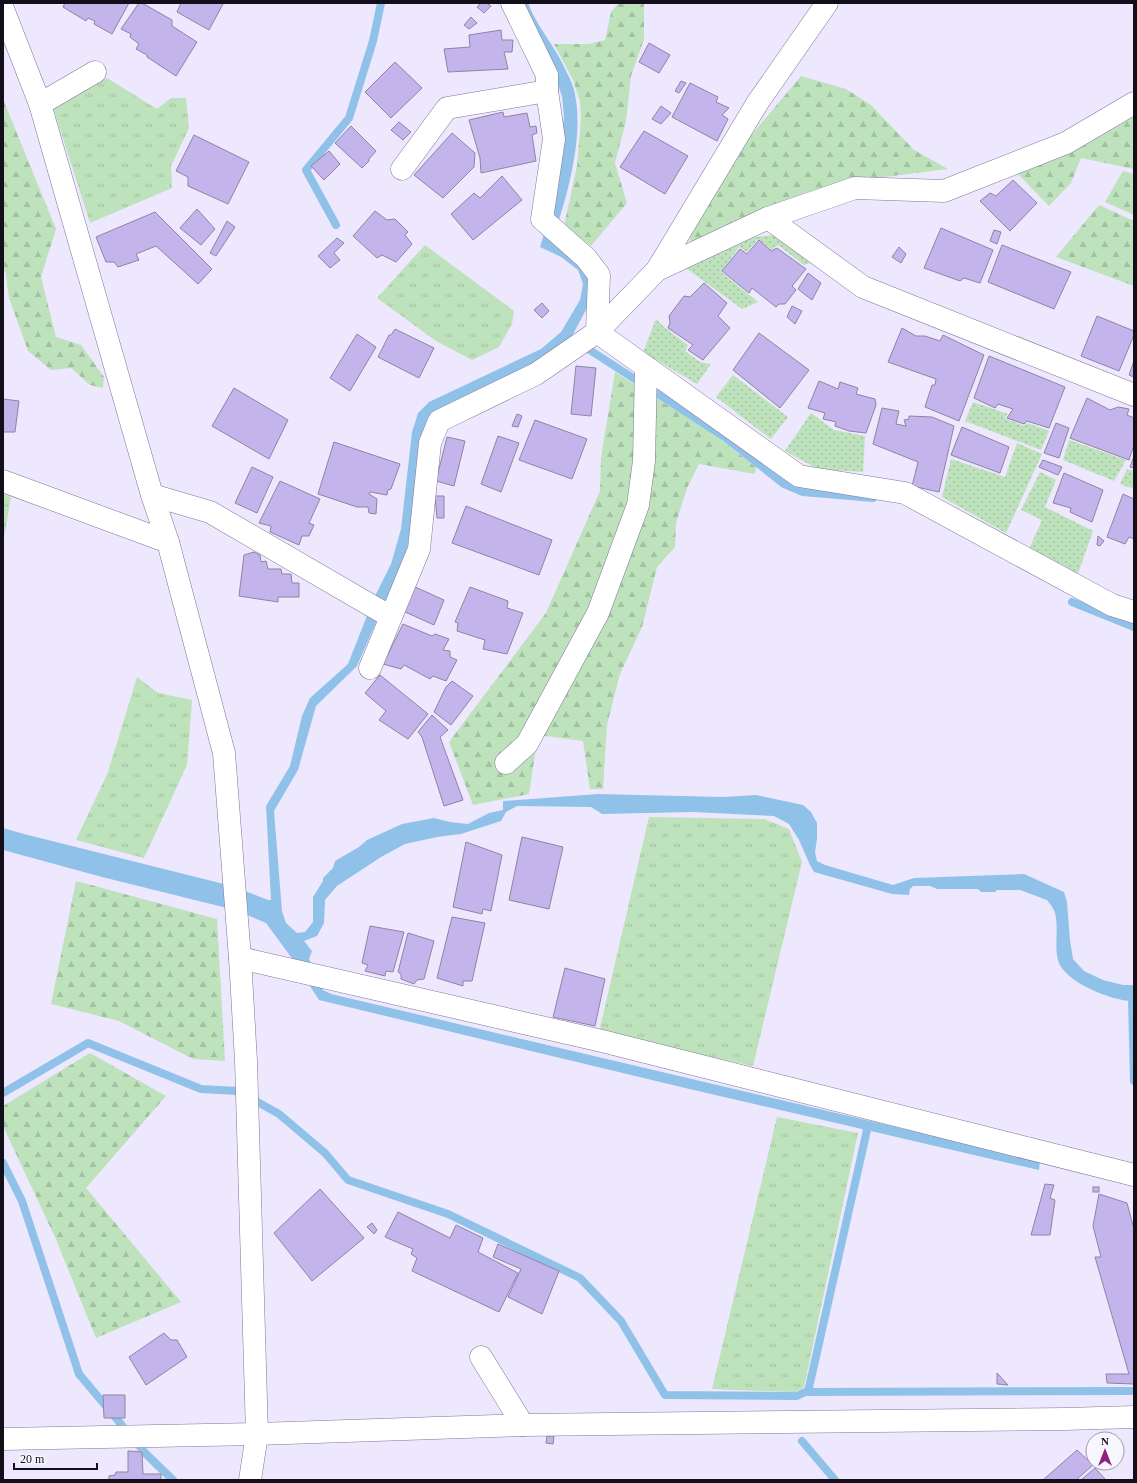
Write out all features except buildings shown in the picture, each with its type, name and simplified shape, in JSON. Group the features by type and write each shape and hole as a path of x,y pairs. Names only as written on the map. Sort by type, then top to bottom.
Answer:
{"street":[{"path":"512,3 548,76 548,91 554,139 542,219 586,258 599,275 597,332"},
{"path":"370,668 418,549 430,444 439,420 536,374 597,332 657,270 758,102 827,3"},
{"path":"3,9 40,104 152,495 168,542 224,753 240,958 246,1061 257,1434 250,1480"},
{"path":"40,104 94,72"},
{"path":"402,169 448,108 548,91"},
{"path":"657,270 768,218 855,188 944,191 1066,143 1134,103"},
{"path":"768,218 863,287 1134,394"},
{"path":"597,332 799,476 905,493 1112,605 1134,612"},
{"path":"506,763 527,744 598,613 638,505 644,461 646,367"},
{"path":"3,481 168,542"},
{"path":"152,495 210,512 391,617"},
{"path":"240,958 602,1041 1134,1175"},
{"path":"481,1357 523,1425"},
{"path":"3,1439 257,1434 523,1425 1064,1419 1134,1416"}],"green space":[{"path":"619,3 644,4 644,39 631,76 626,121 615,163 627,203 591,246 564,226 577,166 581,119 580,101 573,80 554,44 589,44 605,40 611,12"},
{"path":"801,76 846,89 871,105 914,150 948,169 852,181 807,192 692,245 688,233 738,151"},
{"path":"107,78 157,109 171,98 186,98 189,128 171,166 172,188 90,223 52,104"},
{"path":"3,99 56,229 41,277 56,337 81,345 104,377 103,388 90,385 71,368 51,370 28,351 9,298 6,274 3,268"},
{"path":"1134,116 1134,169 1081,158 1071,183 1049,206 1017,173 1069,153"},
{"path":"1123,171 1134,174 1134,215 1105,202"},
{"path":"1099,205 1134,221 1134,286 1056,257"},
{"path":"775,235 810,263 804,265 778,245 771,250 758,239 747,252 739,247 721,272 758,302 742,309 683,266 752,237"},
{"path":"425,245 514,311 512,324 499,347 472,360 436,341 377,298"},
{"path":"656,319 665,328 688,345 685,351 700,362 711,364 697,384 643,352"},
{"path":"615,372 715,435 756,467 755,474 699,464 687,488 676,523 675,547 657,567 642,627 620,674 607,725 603,789 590,789 583,741 538,735 529,794 473,805 449,742 546,613 600,491 601,458"},
{"path":"733,375 788,417 771,439 716,397"},
{"path":"973,402 1008,414 1004,418 1024,426 1027,423 1049,431 1041,450 965,421"},
{"path":"811,413 834,430 865,436 863,472 818,469 785,451"},
{"path":"1069,440 1126,460 1114,481 1063,460"},
{"path":"1017,443 1042,454 1006,533 942,497 951,459 1005,477"},
{"path":"1127,469 1134,471 1134,489 1120,484"},
{"path":"1040,472 1056,480 1045,507 1093,531 1076,579 1029,549 1042,520 1021,510"},
{"path":"3,494 11,497 3,544"},
{"path":"137,677 158,693 192,700 187,765 144,858 76,840 108,772"},
{"path":"649,817 764,819 789,829 802,862 753,1066 599,1032"},
{"path":"76,881 217,919 225,1061 193,1059 119,1021 51,1004"},
{"path":"90,1053 166,1096 86,1188 181,1302 96,1338 55,1237 3,1126 3,1106"},
{"path":"777,1117 858,1133 804,1387 795,1392 712,1389"}],"water":[{"path":"517,3 528,3 536,20 561,61 574,92 577,112 576,148 564,205 553,238 590,277 587,308 571,338 550,355 440,409 428,418 419,463 407,551 357,666 316,706 298,770 274,811 282,911 286,923 297,933 305,932 313,922 313,897 323,881 323,878 333,868 335,861 359,847 367,840 402,824 434,818 468,824 489,813 503,810 503,801 598,794 723,797 756,795 803,805 811,812 817,823 815,852 817,861 825,865 893,885 914,878 1024,874 1064,892 1067,902 1073,959 1084,971 1103,980 1123,985 1134,985 1134,1001 1114,998 1090,989 1069,976 1062,968 1057,954 1057,925 1055,913 1047,900 1020,890 981,892 978,889 937,889 930,886 913,886 910,889 909,895 892,894 814,872 799,840 789,824 774,816 693,812 602,814 591,807 517,806 506,812 501,821 461,834 437,837 405,844 381,857 337,886 325,900 324,923 317,936 304,941 312,951 309,959 323,990 331,994 1040,1161 1039,1170 681,1087 319,1000 291,957 266,923 235,910 102,877 3,850 3,828 232,886 271,900 266,806 290,766 302,716 310,698 348,664 374,598 391,564 401,529 412,432 418,413 429,402 541,349 561,332 580,300 583,284 578,270 561,257 540,247 552,208 564,117 562,96 552,68"}],"waterway":[{"path":"336,225 306,170 349,118 373,41 381,3"},
{"path":"582,345 726,438 784,484 803,492 873,498"},
{"path":"1072,602 1134,627"},
{"path":"1132,1001 1134,1081"},
{"path":"3,1093 88,1043 201,1089 238,1091 279,1114 325,1153 348,1180 448,1214 580,1278 621,1321 665,1395 797,1396 805,1392 1134,1391"},
{"path":"808,1392 867,1130"},
{"path":"3,1163 22,1201 79,1374 146,1454 173,1480"},
{"path":"802,1441 835,1480"}]}
